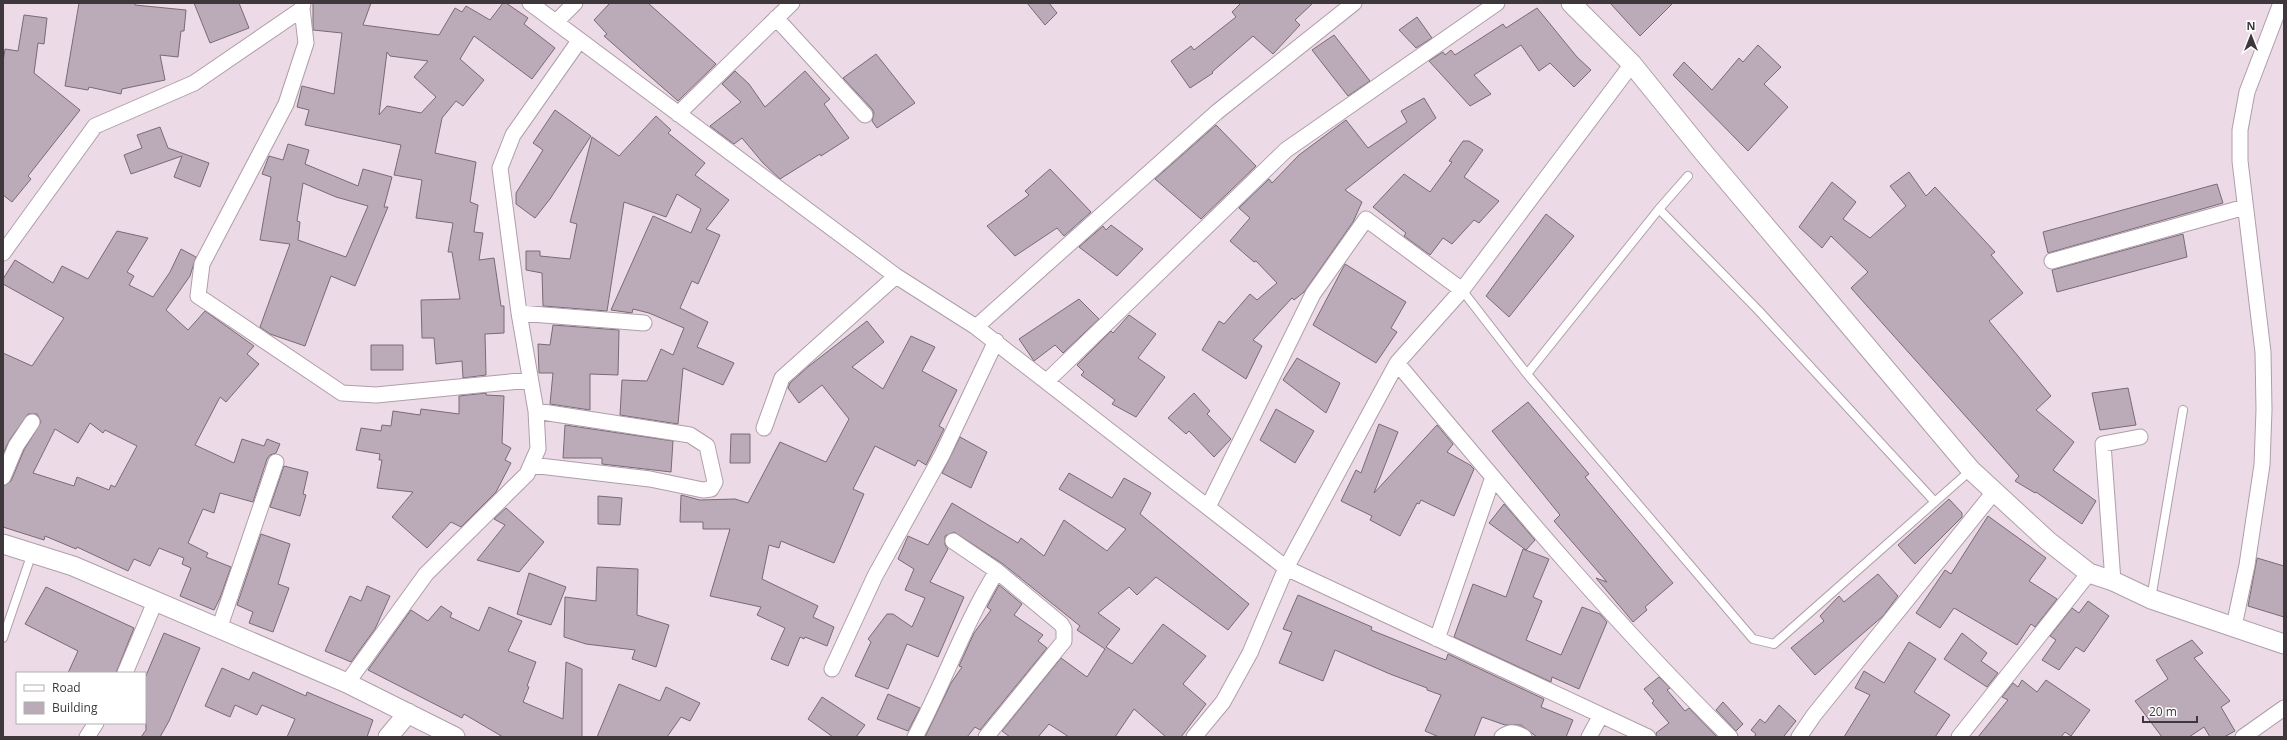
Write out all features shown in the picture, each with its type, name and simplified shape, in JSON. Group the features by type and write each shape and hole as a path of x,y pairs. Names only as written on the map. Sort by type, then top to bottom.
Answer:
{"street":[{"path":"530,3 896,276 996,341 1286,568 1648,737"},
{"path":"556,22 574,3"},
{"path":"678,114 792,3"},
{"path":"976,327 1217,112 1354,3"},
{"path":"1047,381 1286,150 1497,3"},
{"path":"1571,3 1632,64 1704,153 1971,470 2048,541 2089,573 2113,581 2151,599 2284,644"},
{"path":"2234,626 2247,565 2262,465 2264,418 2263,352 2240,161 2240,130 2247,92 2282,3"},
{"path":"3,253 95,126 194,83 303,6"},
{"path":"303,6 306,43 286,104 202,264 198,296 342,394 376,395 530,380"},
{"path":"776,18 864,115"},
{"path":"347,683 426,574 527,474 538,448 536,411 519,313 500,168 513,135 579,41"},
{"path":"1194,737 1223,702 1250,653 1286,568 1398,363 1462,290 1632,64"},
{"path":"2052,261 2245,207"},
{"path":"1208,507 1313,294 1366,219 1462,290"},
{"path":"764,428 782,378 896,276"},
{"path":"519,313 644,323"},
{"path":"832,669 875,576 942,455 996,341"},
{"path":"1398,363 1493,477 1677,685 1730,737"},
{"path":"530,465 650,479 698,490 711,489 715,482 707,446 690,435 536,411"},
{"path":"3,477 16,446 32,422"},
{"path":"2113,581 2103,444 2140,437"},
{"path":"218,629 276,462"},
{"path":"1437,638 1493,477"},
{"path":"1799,737 1814,715 1994,492"},
{"path":"953,541 997,571 1061,624 1065,636 1064,641 986,737"},
{"path":"3,544 73,566 347,683 455,737"},
{"path":"915,737 936,698 977,603 997,571"},
{"path":"1959,737 2089,573"},
{"path":"125,672 156,602"},
{"path":"2243,737 2284,708"},
{"path":"388,737 408,713"},
{"path":"1589,737 1601,715"},
{"path":"87,737 95,724"},
{"path":"1502,737 1508,733 1516,732 1524,737"}],"lane":[{"path":"1527,374 1659,209 1688,176"},
{"path":"1659,209 1759,312 1935,502"},
{"path":"1462,290 1527,374 1753,638 1774,644 1971,470"},
{"path":"2151,599 2183,410"},
{"path":"3,638 32,553"}],"building":[{"path":"79,3 135,3 135,5 186,10 184,31 181,31 178,57 160,55 165,80 122,89 121,94 89,87 88,90 65,86"},
{"path":"194,3 239,3 249,28 210,43"},
{"path":"313,3 371,3 363,25 439,35 455,8 462,12 466,6 490,20 503,3 506,3 528,18 524,24 555,48 532,79 474,36 460,59 484,80 463,106 456,101 442,118 435,153 476,162 470,202 478,205 474,232 483,233 479,260 494,258 501,306 504,306 504,333 485,334 486,375 463,378 462,361 436,364 434,338 422,338 421,300 460,299 452,252 448,252 453,223 416,218 422,180 394,175 401,145 305,125 309,110 297,107 302,86 334,94 342,33 313,30","holes":["387,52 390,56 428,61 414,77 436,97 421,113 387,106 379,115"]},
{"path":"610,3 648,3 716,64 678,101 604,36 607,34 594,20"},
{"path":"1027,3 1049,3 1057,13 1045,25"},
{"path":"1241,3 1313,3 1295,20 1300,25 1273,54 1253,36 1212,72 1213,73 1190,88 1171,61 1191,46 1194,50 1236,17 1232,12"},
{"path":"1610,3 1673,3 1640,36"},
{"path":"1537,8 1577,57 1591,70 1574,87 1550,63 1539,71 1521,45 1474,75 1491,94 1470,106 1429,61 1443,52 1445,55 1451,50 1455,55 1503,24 1506,28"},
{"path":"24,15 47,18 44,44 38,43 34,73 80,110 28,176 31,179 12,202 3,195 3,62 5,49 18,51"},
{"path":"1417,17 1432,38 1416,48 1399,30"},
{"path":"1334,35 1370,81 1348,96 1312,50"},
{"path":"1758,45 1781,67 1764,84 1788,107 1748,151 1673,75 1684,62 1712,90 1739,58 1743,62"},
{"path":"876,54 915,103 877,128 872,121 874,113 872,109 843,78"},
{"path":"735,71 749,84 765,107 805,71 830,99 824,104 849,138 780,179 763,163 742,138 734,144 710,126 741,102 722,84"},
{"path":"1424,98 1436,118 1345,190 1362,202 1353,222 1304,292 1294,300 1292,298 1253,340 1262,346 1246,379 1202,350 1219,321 1224,324 1250,294 1257,300 1277,283 1256,261 1254,262 1230,241 1250,218 1239,208 1269,179 1272,183 1299,155 1346,120 1368,148 1407,122 1401,111"},
{"path":"555,110 591,136 550,199 535,218 516,204 516,193 543,150 533,143"},
{"path":"656,116 671,130 668,133 705,163 695,175 729,200 706,229 720,235 698,284 692,281 680,308 708,322 697,347 734,363 723,385 683,368 678,424 620,415 622,380 647,381 661,349 673,355 684,328 649,313 633,309 632,313 611,310 653,216 691,233 701,209 677,194 666,217 624,202 607,311 543,306 542,273 526,270 526,251 540,251 540,256 570,259 577,224 570,222 592,137 619,156"},
{"path":"1216,125 1256,166 1201,219 1155,179"},
{"path":"160,127 168,148 209,163 200,187 174,177 182,156 131,174 124,155 142,148 137,135"},
{"path":"1463,141 1469,141 1483,150 1464,177 1499,201 1479,223 1474,220 1452,244 1443,238 1430,255 1404,236 1406,233 1373,207 1404,174 1430,192 1452,162 1449,161"},
{"path":"288,144 309,150 305,164 358,186 363,169 392,177 384,207 388,207 355,286 331,276 305,346 270,334 260,327 290,244 260,240 271,177 262,174 269,156 283,160","holes":["303,183 336,197 368,206 346,257 298,240 300,222 297,221"]},
{"path":"1050,169 1091,212 1064,236 1057,228 1015,256 987,226 1029,195 1025,191"},
{"path":"1909,172 1926,196 1935,187 1995,252 1991,255 2023,293 1989,321 2051,396 2036,410 2074,442 2053,470 2096,501 2082,524 2036,492 2035,493 2015,481 2019,476 1851,288 1868,272 1831,236 1822,248 1799,227 1832,182 1856,202 1843,219 1870,238 1906,206 1890,186"},
{"path":"2217,184 2223,203 2048,253 2043,232"},
{"path":"1546,214 1574,236 1509,317 1486,296"},
{"path":"1111,225 1143,249 1117,276 1079,247 1103,226 1106,230"},
{"path":"117,231 148,238 127,272 134,276 129,285 153,297 170,272 181,249 196,257 190,276 166,310 188,330 205,311 254,346 247,354 259,364 226,402 220,397 195,445 234,463 242,439 264,446 267,439 280,444 276,453 270,455 267,459 253,502 220,493 214,513 203,509 188,543 208,553 206,557 231,567 214,610 180,596 191,568 182,564 184,558 159,548 150,566 134,559 128,571 77,547 76,549 45,536 44,540 3,527 3,486 11,481 24,450 41,422 37,414 28,414 9,441 3,454 3,353 32,366 64,318 3,284 3,279 15,260 53,283 62,266 88,279","holes":["90,423 103,433 105,430 137,446 115,487 111,485 109,490 77,477 74,486 33,473 55,429 78,443"]},
{"path":"2183,234 2187,257 2057,292 2052,270"},
{"path":"1345,264 1406,302 1391,328 1397,332 1376,363 1313,325"},
{"path":"1079,299 1099,319 1063,353 1055,345 1034,361 1019,339"},
{"path":"1129,315 1156,334 1138,358 1165,377 1136,417 1112,404 1115,400 1081,375 1084,372 1077,365 1111,331 1113,333"},
{"path":"867,321 884,342 852,367 883,389 911,336 935,347 922,371 957,390 939,426 944,429 926,465 918,460 915,466 875,446 853,489 864,494 834,563 781,541 779,548 769,545 762,579 818,606 813,617 834,627 827,646 805,637 804,639 800,637 788,666 771,659 785,628 757,615 761,607 710,596 730,529 703,529 703,522 680,522 681,495 700,500 735,499 748,503 780,442 826,462 849,419 822,385 799,403 788,388 790,383 809,366"},
{"path":"553,325 619,330 618,375 590,374 590,410 550,404 553,373 539,373 538,344 550,345"},
{"path":"371,345 403,345 403,370 371,370"},
{"path":"1297,358 1340,383 1326,413 1283,380"},
{"path":"2128,388 2136,425 2100,430 2092,393"},
{"path":"486,393 486,395 504,396 502,443 511,448 505,460 511,463 496,492 461,527 451,522 427,548 392,517 413,492 377,488 382,460 379,460 380,454 356,450 361,428 381,431 382,425 391,426 393,411 420,415 421,409 459,414 459,396"},
{"path":"1194,393 1210,411 1207,414 1231,439 1214,457 1189,431 1186,434 1168,418"},
{"path":"1528,402 1589,474 1585,477 1673,583 1645,607 1647,610 1633,622 1596,578 1607,582 1554,521 1560,515 1492,431"},
{"path":"1276,409 1314,431 1295,463 1260,440"},
{"path":"1379,424 1398,432 1374,493 1437,425 1453,444 1447,452 1470,465 1474,469 1454,516 1421,500 1419,504 1417,503 1400,536 1370,520 1372,516 1341,501 1356,470 1361,473"},
{"path":"565,425 673,441 671,472 602,464 602,458 563,458"},
{"path":"731,434 750,434 750,463 730,463"},
{"path":"960,437 987,452 971,488 942,473"},
{"path":"284,466 308,472 303,494 306,495 300,516 270,507"},
{"path":"1069,473 1112,498 1124,478 1151,493 1140,514 1249,604 1228,630 1156,577 1137,595 1129,587 1098,613 1120,629 1106,647 1132,664 1163,624 1206,656 1183,684 1206,704 1181,737 1166,737 1134,709 1115,737 1069,737 1049,724 1038,737 1010,737 1002,731 1061,658 1087,677 1105,649 1077,630 1080,626 1003,564 954,532 945,536 945,545 948,549 930,582 964,597 938,657 907,644 888,689 855,676 871,642 868,639 887,614 893,614 912,627 925,598 905,590 914,569 898,559 908,536 928,545 952,503 1018,543 1021,538 1044,556 1064,520 1107,551 1126,529 1059,489"},
{"path":"598,496 622,498 620,525 598,524"},
{"path":"1949,499 1962,513 1962,517 1915,564 1898,545"},
{"path":"1504,504 1535,540 1526,550 1489,523"},
{"path":"506,508 544,542 519,572 477,560 505,525 494,519"},
{"path":"1988,516 2046,558 2029,581 2057,599 2035,627 2031,624 2017,645 1954,608 1940,628 1916,613 1945,570 1951,574"},
{"path":"261,534 290,544 278,584 289,588 273,632 249,623 253,612 237,605"},
{"path":"1523,549 1549,559 1533,597 1542,601 1526,640 1561,655 1582,607 1600,614 1607,622 1579,689 1552,677 1551,682 1454,637 1473,584 1506,597"},
{"path":"2257,558 2284,566 2284,617 2248,606"},
{"path":"597,567 638,569 637,615 669,625 656,667 632,659 635,650 586,644 564,637 565,597 596,601"},
{"path":"529,573 566,587 551,625 517,614"},
{"path":"1878,574 1898,596 1883,616 1815,675 1791,648 1824,621 1820,616 1839,596 1844,602"},
{"path":"999,585 1022,604 1014,615 1043,635 1038,641 1047,648 980,730 975,727 967,737 925,737 951,683 962,667 959,666 974,633 991,610 987,607"},
{"path":"367,586 390,596 375,629 351,662 325,651 350,596 361,601"},
{"path":"46,587 134,628 116,672 68,672 78,651 25,624"},
{"path":"1298,595 1372,627 1371,630 1438,657 1446,660 1448,654 1544,699 1541,707 1573,720 1566,737 1537,737 1521,725 1505,725 1482,717 1474,737 1439,737 1425,731 1441,695 1427,690 1427,688 1335,650 1323,681 1279,663 1292,632 1283,629"},
{"path":"2088,601 2109,616 2084,652 2076,647 2059,670 2042,660 2056,640 2050,636 2072,608 2079,613"},
{"path":"441,606 452,613 450,617 479,631 489,607 522,621 508,651 536,662 523,702 563,719 566,662 582,669 582,737 503,737 464,714 462,718 368,670 411,610 428,621"},
{"path":"164,633 200,648 169,721 160,737 141,737 146,730 146,676"},
{"path":"1962,633 1987,653 1981,661 1998,673 1987,687 1944,659"},
{"path":"2192,640 2203,653 2194,658 2230,701 2221,707 2235,731 2224,737 2210,737 2204,727 2189,737 2162,737 2135,701 2168,679 2156,660"},
{"path":"1909,642 1936,659 1914,692 1950,715 1935,737 1844,737 1870,695 1855,688 1864,671 1884,683"},
{"path":"222,668 249,680 253,672 306,696 307,692 373,720 367,737 287,737 295,719 262,705 257,715 235,705 230,717 205,706"},
{"path":"1659,677 1670,688 1667,690 1685,711 1689,708 1717,737 1657,737 1656,733 1669,723 1652,703 1654,701 1644,689"},
{"path":"2022,680 2037,692 2046,680 2090,710 2071,736 2065,732 2061,737 1978,737 2008,700 2002,697 2013,683 2018,687"},
{"path":"619,684 660,701 666,687 700,703 690,721 681,717 667,737 597,737"},
{"path":"888,694 920,708 908,731 877,719"},
{"path":"822,697 865,725 856,737 833,737 808,719"},
{"path":"1723,702 1743,724 1736,731 1716,710"},
{"path":"1779,705 1796,721 1784,736 1785,737 1754,737 1756,734 1751,730 1760,719 1765,723"}]}
